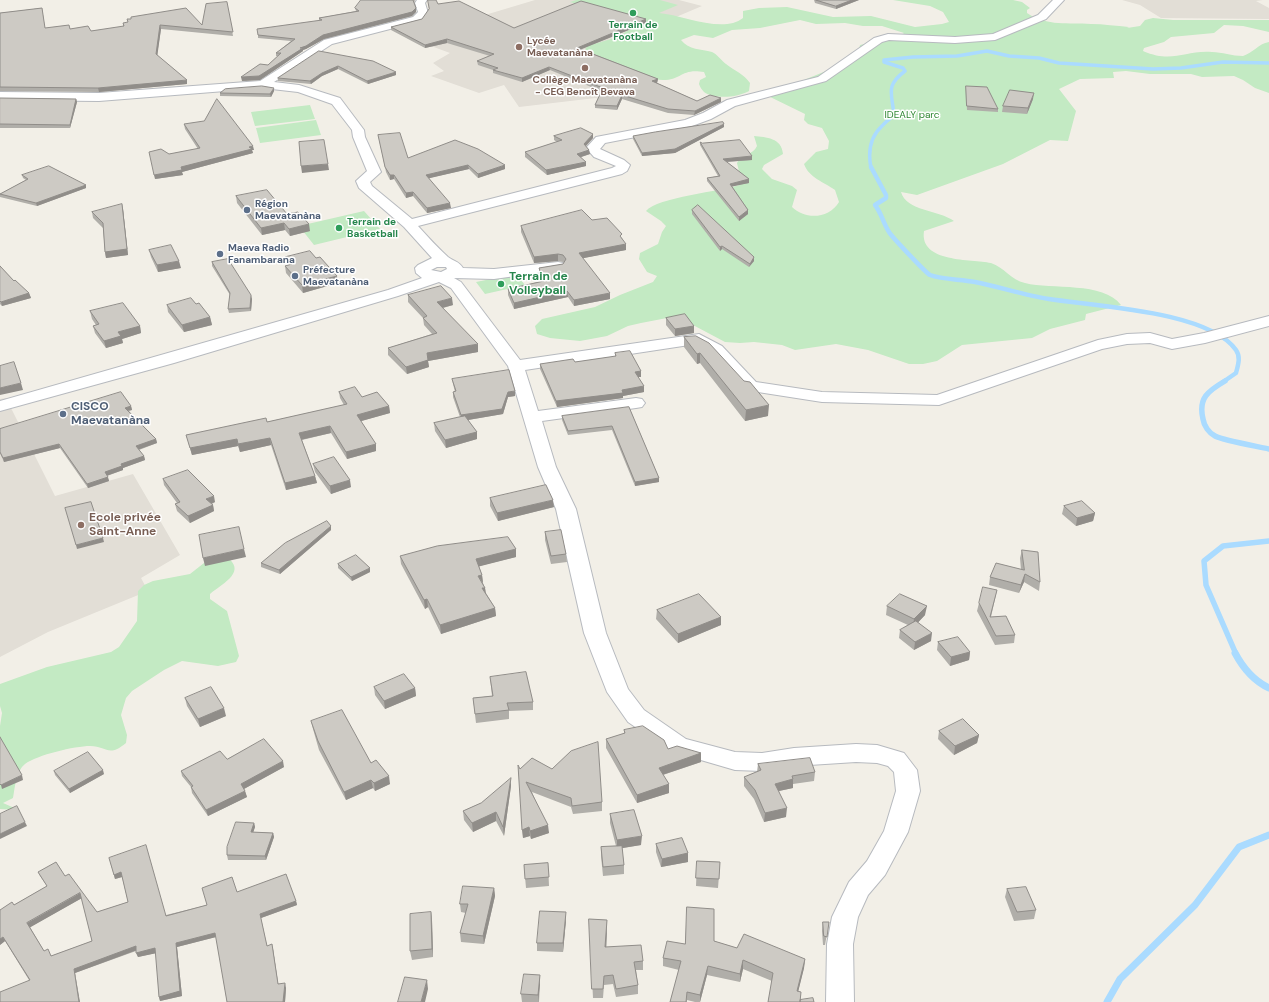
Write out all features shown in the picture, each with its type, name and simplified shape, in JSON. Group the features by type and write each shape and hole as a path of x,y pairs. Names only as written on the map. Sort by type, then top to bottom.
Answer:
{"street":[{"path":"263,84 328,42 417,19 423,13 420,3 422,0"},
{"path":"409,224 617,171 622,168 623,165 612,159 597,155 592,148 595,144 617,136 688,123 707,116 730,103 822,79 878,40 888,36 955,40 995,37 1042,17 1059,0"},
{"path":"0,96 99,97 263,84 299,89 328,97 336,101 358,130 359,138 374,172 363,181 366,188 409,224 446,270 516,366 547,467 566,509 588,597 595,633 618,692 636,716 678,744 736,761 762,762 794,757 856,753 877,754 896,759 905,770 908,791 896,832 876,868 858,889 845,917 840,944 840,1002"},
{"path":"425,243 426,266"},
{"path":"393,293 418,270 426,266 446,270 494,274 558,266"},
{"path":"0,406 168,359 393,293 446,270"},
{"path":"516,366 699,339 716,349 751,386 822,397 939,400 1098,345 1127,339 1150,338 1172,344 1232,332 1269,321"},
{"path":"532,417 636,403"}],"shaded area":[{"name":"Lycée Maevatanàna","path":"535,0 679,0 702,6 603,48 655,82 604,97 519,107 504,85 479,93 431,76 444,71 433,63 450,53 431,46 475,18"},
{"path":"1122,0 1263,0 1256,1 1269,8 1269,19 1161,18 1140,5"},
{"name":"Ecole privée Saint-Anne","path":"6,398 55,496 133,474 180,555 141,578 148,591 48,632 0,657 0,399"}],"green space":[{"name":"IDEALY parc","path":"576,0 660,0 678,5 659,13 714,24 735,22 743,18 743,11 759,8 787,7 833,17 871,16 915,27 949,22 943,12 930,6 893,0 1013,0 1022,2 1030,8 1027,10 1027,13 1050,22 1101,24 1129,27 1127,28 1140,26 1145,20 1153,18 1173,20 1269,20 1269,32 1243,26 1224,25 1214,33 1171,37 1164,42 1144,48 1143,51 1153,55 1171,57 1202,52 1216,52 1243,56 1269,42 1269,93 1255,88 1234,76 1202,77 1191,74 1150,74 1126,71 1113,72 1114,78 1080,79 1059,89 1076,111 1068,141 1050,140 1003,164 917,195 901,192 909,203 916,207 948,217 954,221 924,231 925,241 930,249 938,254 948,258 991,263 1025,283 1090,289 1102,292 1113,297 1121,305 1086,314 1085,320 1050,329 1032,338 962,345 937,361 923,364 909,364 868,350 836,344 795,350 782,345 754,342 725,342 693,325 667,318 628,326 607,336 580,341 550,338 537,334 535,326 542,319 595,307 653,282 657,276 647,272 639,259 640,253 658,244 662,232 666,226 646,211 652,206 676,198 742,184 737,163 757,146 754,136 773,139 780,145 783,154 764,165 762,169 772,179 792,186 797,190 792,207 803,214 810,216 817,216 829,212 835,208 839,202 835,190 809,173 804,164 816,152 828,149 829,141 822,128 808,124 804,120 805,114 762,93 794,84 836,67 859,49 860,45 900,36 904,33 882,26 863,26 845,23 816,24 800,20 760,28 732,30 713,38 694,35 681,40 688,46 695,49 714,53 726,64 745,77 750,83 749,91 745,93 720,97 704,92 701,88 699,84 700,80 706,77 704,72 696,71 663,80 655,79 625,70 587,53 585,50 587,46 618,37 627,31 646,23 642,20 637,22 570,2"},
{"path":"310,105 315,119 255,126 251,112"},
{"path":"316,120 321,135 260,143 256,128"},
{"name":"Terrain de Basketball","path":"364,211 380,229 314,245 299,226"},
{"name":"Terrain de Volleyball","path":"516,274 525,285 485,294 476,282"},
{"path":"229,559 235,569 233,574 225,583 210,594 210,599 227,611 239,656 236,662 218,666 182,661 164,670 132,691 126,698 121,715 127,735 126,743 111,751 96,746 90,746 38,757 22,767 16,780 13,798 3,803 19,810 0,809 0,726 2,713 0,706 0,684 47,667 111,652 119,647 137,621 138,591 144,585 153,581 190,574 204,563"}],"building":[{"path":"361,0 413,0 416,8 412,12 323,35 306,46 300,48 303,48 259,76 241,77 260,64 268,65 281,53 276,53 295,39 258,35 257,29 322,20 319,18 359,11 355,8"},
{"path":"428,0 436,0 438,4 459,1 514,28 581,1 646,19 577,48 658,79 652,81 697,101 710,95 721,98 695,111 668,109 622,95 617,106 595,105 603,88 549,67 522,78 493,70 498,68 477,61 494,54 447,39 425,45 391,27 422,19 429,9"},
{"path":"816,0 852,0 836,6"},
{"path":"227,2 233,32 160,25 156,54 187,80 98,88 0,87 0,13 42,8 45,28 69,25 70,29 88,26 91,31 124,26 123,23 128,22 127,19 131,19 131,17 186,8 202,25 206,4"},
{"path":"319,51 373,61 396,72 367,81 338,66 322,73 310,81 278,78"},
{"path":"262,86 274,88 270,94 220,93 225,89"},
{"path":"966,86 987,87 998,109 967,106"},
{"path":"1010,90 1034,93 1028,108 1003,106"},
{"path":"0,98 76,99 70,125 0,124"},
{"path":"217,99 253,146 249,147 252,149 181,167 182,170 154,175 149,152 161,149 169,154 200,148 184,124 204,121"},
{"path":"723,122 724,124 675,149 642,153 633,136 655,132"},
{"path":"581,128 593,134 584,144 589,150 577,154 586,162 546,170 525,152 562,140 554,136"},
{"path":"400,133 408,158 455,140 478,149 505,165 478,174 468,165 426,175 450,203 427,208 413,192 406,193 394,175 390,175 385,167 378,135"},
{"path":"324,140 328,164 301,166 299,142"},
{"path":"740,140 752,156 723,159 749,179 730,184 748,210 739,217 707,178 720,176 700,142"},
{"path":"49,166 86,185 36,203 0,194 28,179 22,175"},
{"path":"267,190 287,214 298,212 309,224 289,229 284,223 261,228 236,196"},
{"path":"122,204 127,249 105,252 103,223 92,212"},
{"path":"698,205 754,257 750,264 722,246 720,247 692,210"},
{"path":"582,210 592,220 607,218 622,234 620,236 626,244 579,253 610,293 574,300 567,291 514,303 508,289 544,281 539,268 563,264 566,259 563,255 558,254 534,257 521,226"},
{"path":"171,245 179,261 157,265 149,250"},
{"path":"310,251 316,258 320,257 337,276 302,285 285,266 292,264 286,257"},
{"path":"228,259 251,295 250,308 228,309 230,293 212,262"},
{"path":"0,266 14,281 15,280 29,293 1,302"},
{"path":"441,286 452,298 437,302 478,344 427,353 428,360 406,367 388,348 437,333 423,318 427,316 408,295"},
{"path":"191,298 196,304 199,303 210,317 182,325 167,305"},
{"path":"123,303 140,326 118,332 121,336 104,341 93,326 99,324 90,311"},
{"path":"685,314 694,326 675,329 666,318"},
{"path":"696,336 709,343 744,381 750,382 769,405 746,410 700,353 697,354 684,337"},
{"path":"630,351 641,371 635,372 644,386 622,390 623,393 556,401 540,364 573,359 575,362 616,356 615,353"},
{"path":"14,362 21,383 0,388 0,366"},
{"path":"509,370 515,391 508,392 502,409 461,415 453,392 456,391 452,379"},
{"path":"355,387 362,397 377,392 389,406 357,415 376,444 346,452 330,426 299,433 315,476 285,483 270,438 238,444 237,439 190,448 186,435 266,418 267,422 347,404 339,392"},
{"path":"121,392 131,406 125,408 156,439 136,446 144,456 121,464 122,466 105,472 108,477 87,484 59,444 3,458 0,452 0,429"},
{"path":"629,407 659,478 635,482 612,426 568,431 562,416"},
{"path":"465,416 477,432 445,440 434,423"},
{"path":"334,457 350,480 330,486 313,464"},
{"path":"188,470 214,496 206,499 213,505 188,516 175,504 180,502 163,479"},
{"path":"546,485 553,500 497,513 490,498"},
{"path":"1082,501 1095,513 1077,518 1064,506"},
{"path":"91,502 103,538 76,545 65,508"},
{"path":"327,521 331,526 279,570 261,563 285,543"},
{"path":"239,527 244,549 203,558 199,535"},
{"path":"561,530 566,554 551,556 545,532"},
{"path":"508,537 516,549 476,559 482,575 478,576 485,588 482,588 495,608 440,625 427,599 424,600 400,556 437,546"},
{"path":"1022,550 1038,552 1040,582 1025,574 1021,585 990,577 996,563 1024,570"},
{"path":"356,555 370,568 351,577 338,564"},
{"path":"983,587 997,590 990,617 1006,616 1015,635 996,636 979,603"},
{"path":"699,594 721,617 678,634 657,610"},
{"path":"900,594 927,606 914,619 887,606"},
{"path":"916,621 932,633 915,642 900,630"},
{"path":"958,637 970,652 951,657 938,642"},
{"path":"526,672 533,702 507,703 509,710 475,714 473,698 493,696 490,677"},
{"path":"404,674 415,688 384,701 374,687"},
{"path":"211,687 224,708 198,719 185,698"},
{"path":"342,710 371,763 376,760 389,776 374,783 371,780 344,792 318,741 311,721"},
{"path":"963,719 979,735 955,746 939,731"},
{"path":"643,726 664,740 668,749 677,746 701,753 659,768 669,784 637,795 606,739 625,733 624,730"},
{"path":"0,737 22,775 1,785 0,784"},
{"path":"264,739 283,761 241,784 245,791 206,810 191,787 193,786 181,771 220,751 227,759"},
{"path":"598,742 602,802 572,806 571,798 526,782 548,825 530,831 529,827 522,830 518,765 520,769 532,758 552,769 571,751"},
{"path":"88,752 103,770 69,789 54,771"},
{"path":"810,758 815,772 792,776 793,779 775,784 787,808 765,813 755,790 744,777 761,770 758,764"},
{"path":"511,778 503,827 496,812 472,823 463,811 481,803"},
{"path":"17,806 25,822 0,834 0,814"},
{"path":"634,810 642,836 617,840 610,814"},
{"path":"236,822 254,823 251,832 273,833 265,856 227,855 227,847"},
{"path":"682,838 688,853 662,859 656,844"},
{"path":"146,845 166,916 207,905 202,888 232,877 237,892 286,874 296,901 260,914 267,946 272,944 278,984 285,983 283,1002 227,1002 215,933 176,943 180,991 159,997 155,948 136,953 136,946 74,969 79,1002 0,1002 0,992 30,980 3,937 0,939 0,910 12,902 14,905 47,886 38,872 56,862 65,876 69,874 97,912 128,902 121,872 114,875 109,858","holes":["80,893 92,941 51,956 48,949 44,951 27,923"]},
{"path":"622,846 624,865 603,867 601,847"},
{"path":"697,861 720,862 719,879 696,878"},
{"path":"548,863 549,877 525,879 524,865"},
{"path":"463,886 494,888 483,936 460,933 468,904 460,904"},
{"path":"1026,887 1036,910 1017,912 1007,889"},
{"path":"687,907 714,909 714,941 737,948 744,934 805,959 797,991 801,992 800,1002 768,1002 773,973 743,960 740,974 708,966 700,995 687,992 686,1002 670,1002 681,961 663,958 667,941 685,944"},
{"path":"540,911 566,912 563,943 537,943"},
{"path":"431,912 432,949 410,951 410,914"},
{"path":"589,919 607,920 605,947 641,945 643,961 634,962 638,985 616,989 613,975 604,976 603,989 592,989"},
{"path":"823,922 829,922 827,937 824,936"},
{"path":"524,974 540,975 538,995 521,994"},
{"path":"405,977 427,980 421,1002 398,1002"},
{"path":"813,998 814,1002 800,1002 800,1000"}],"waterway":[{"path":"871,168 870,151 872,140 878,130 894,115 891,90 895,81 905,71 903,68 884,62 884,60 913,57 957,56 987,51 1009,56 1039,58 1059,63 1153,69 1181,68 1223,62 1269,63"},
{"path":"871,167 886,195 886,198 875,205 887,229 902,247 930,275 941,278 975,282 1049,299 1149,312 1202,327 1222,337 1238,353 1239,361 1236,373 1223,382"},
{"path":"1225,381 1209,392 1203,400 1202,412 1204,424 1207,429 1213,435 1220,438 1269,449"},
{"path":"1236,654 1206,585 1204,561 1223,546 1269,541"},
{"path":"1235,653 1249,674 1258,682 1269,688"},
{"path":"1107,1002 1120,979 1195,905 1239,847 1269,835"}],"place":[{"name":"Terrain de Football","path":"633,13"},
{"name":"Lycée Maevatanàna","path":"519,47"},
{"name":"Collège Maevatanàna - CEG Benoît Bevava","path":"585,68"},
{"name":"Région Maevatanàna","path":"247,210"},
{"name":"Terrain de Basketball","path":"339,228"},
{"name":"Maeva Radio Fanambarana","path":"220,254"},
{"name":"Préfecture Maevatanàna","path":"295,276"},
{"name":"Terrain de Volleyball","path":"501,284"},
{"name":"CISCO Maevatanàna","path":"63,414"},
{"name":"Ecole privée Saint-Anne","path":"81,525"}]}
